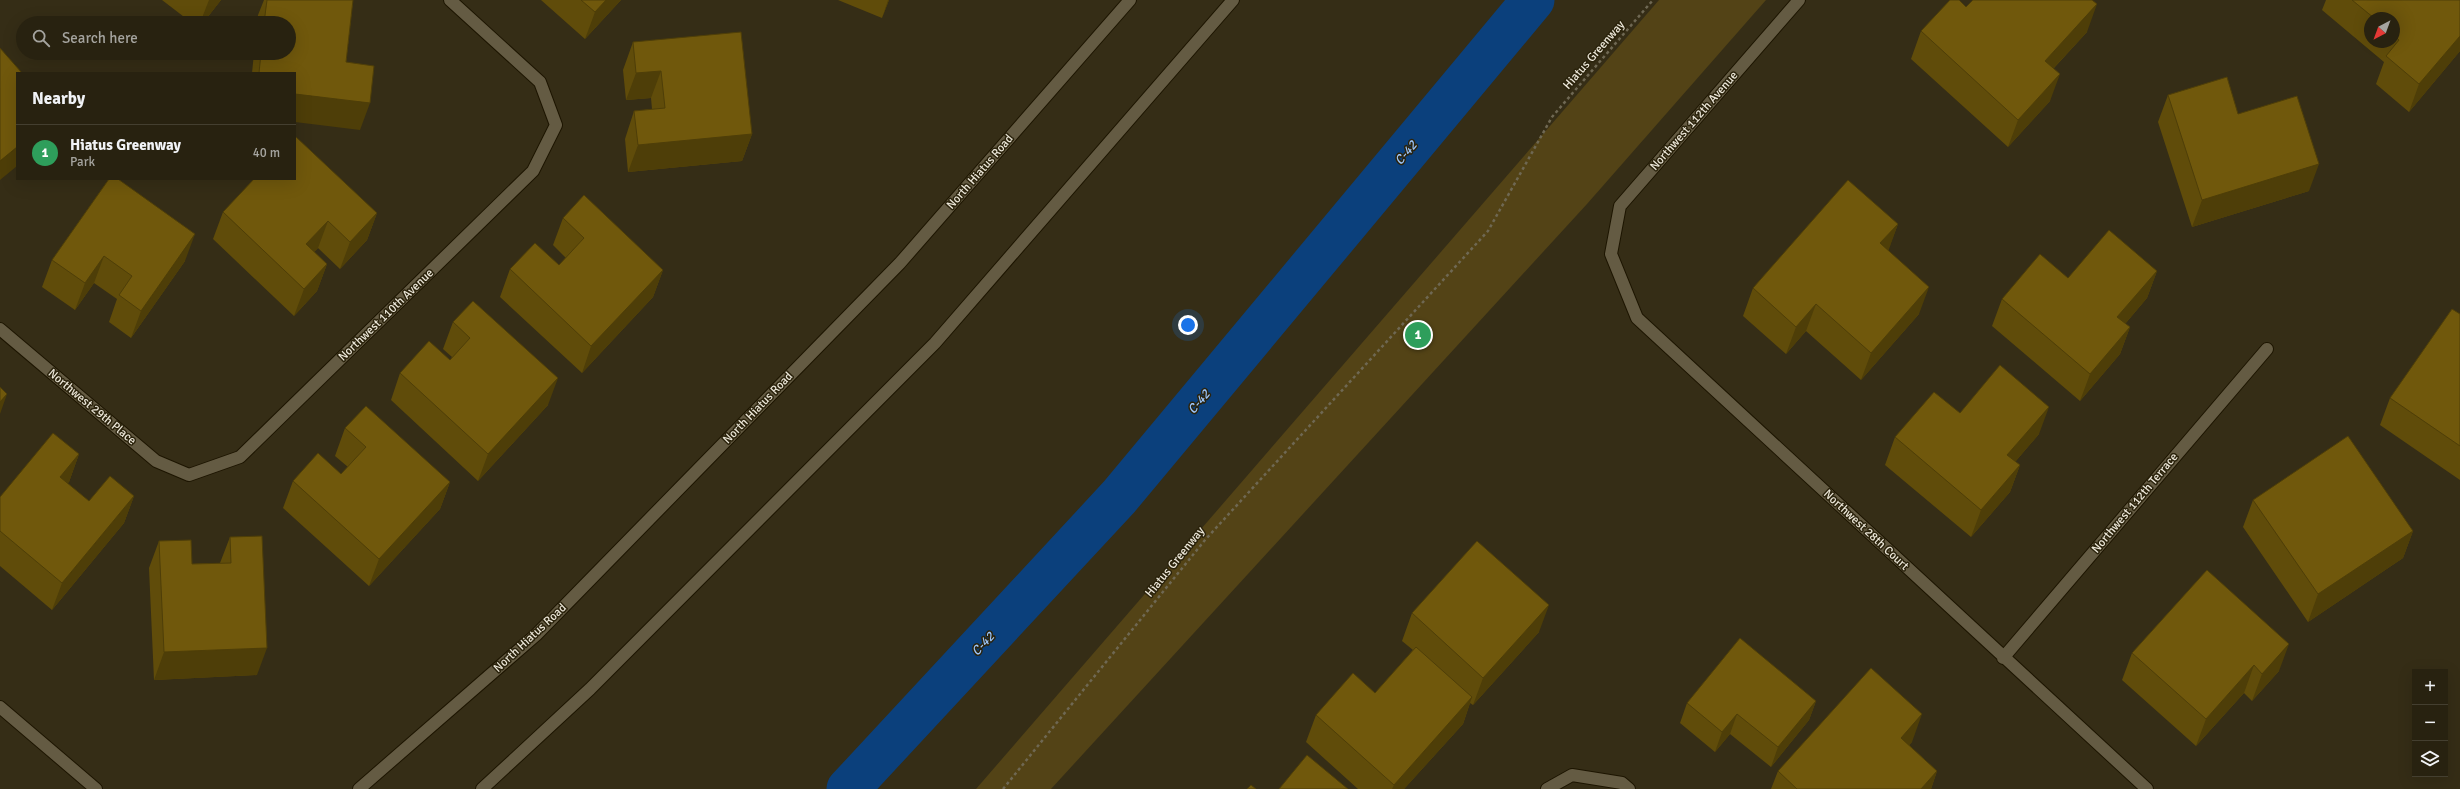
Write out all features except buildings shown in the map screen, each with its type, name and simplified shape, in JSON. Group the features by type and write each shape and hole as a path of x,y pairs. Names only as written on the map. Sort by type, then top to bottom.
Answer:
{"street":[{"name":"Northwest 110th Avenue","path":"190,475 240,457 533,171 556,125 540,82 450,0"},
{"name":"North Hiatus Road","path":"359,789 536,635 878,285 1130,0"},
{"path":"482,789 590,690 934,343 1233,0"},
{"name":"Northwest 112th Avenue","path":"1611,254 1620,206 1799,0"},
{"name":"Northwest 28th Court","path":"1611,254 1637,318 2003,658 2147,789"},
{"name":"Northwest 29th Place","path":"0,329 156,461 190,475"},
{"name":"Northwest 112th Terrace","path":"2003,658 2267,349"},
{"path":"0,707 96,789"},
{"path":"1547,789 1572,775 1622,783 1629,789"}],"path":[{"name":"Hiatus Greenway","path":"1003,789 1205,540 1488,231 1552,117 1653,0"}],"shaded area":[{"path":"1659,0 1766,0 1587,204 1051,789 976,789"}],"waterway":[{"name":"C-42","path":"848,789 1119,497 1533,0"}],"place":[{"name":"Hiatus Greenway","path":"1418,335"}]}
